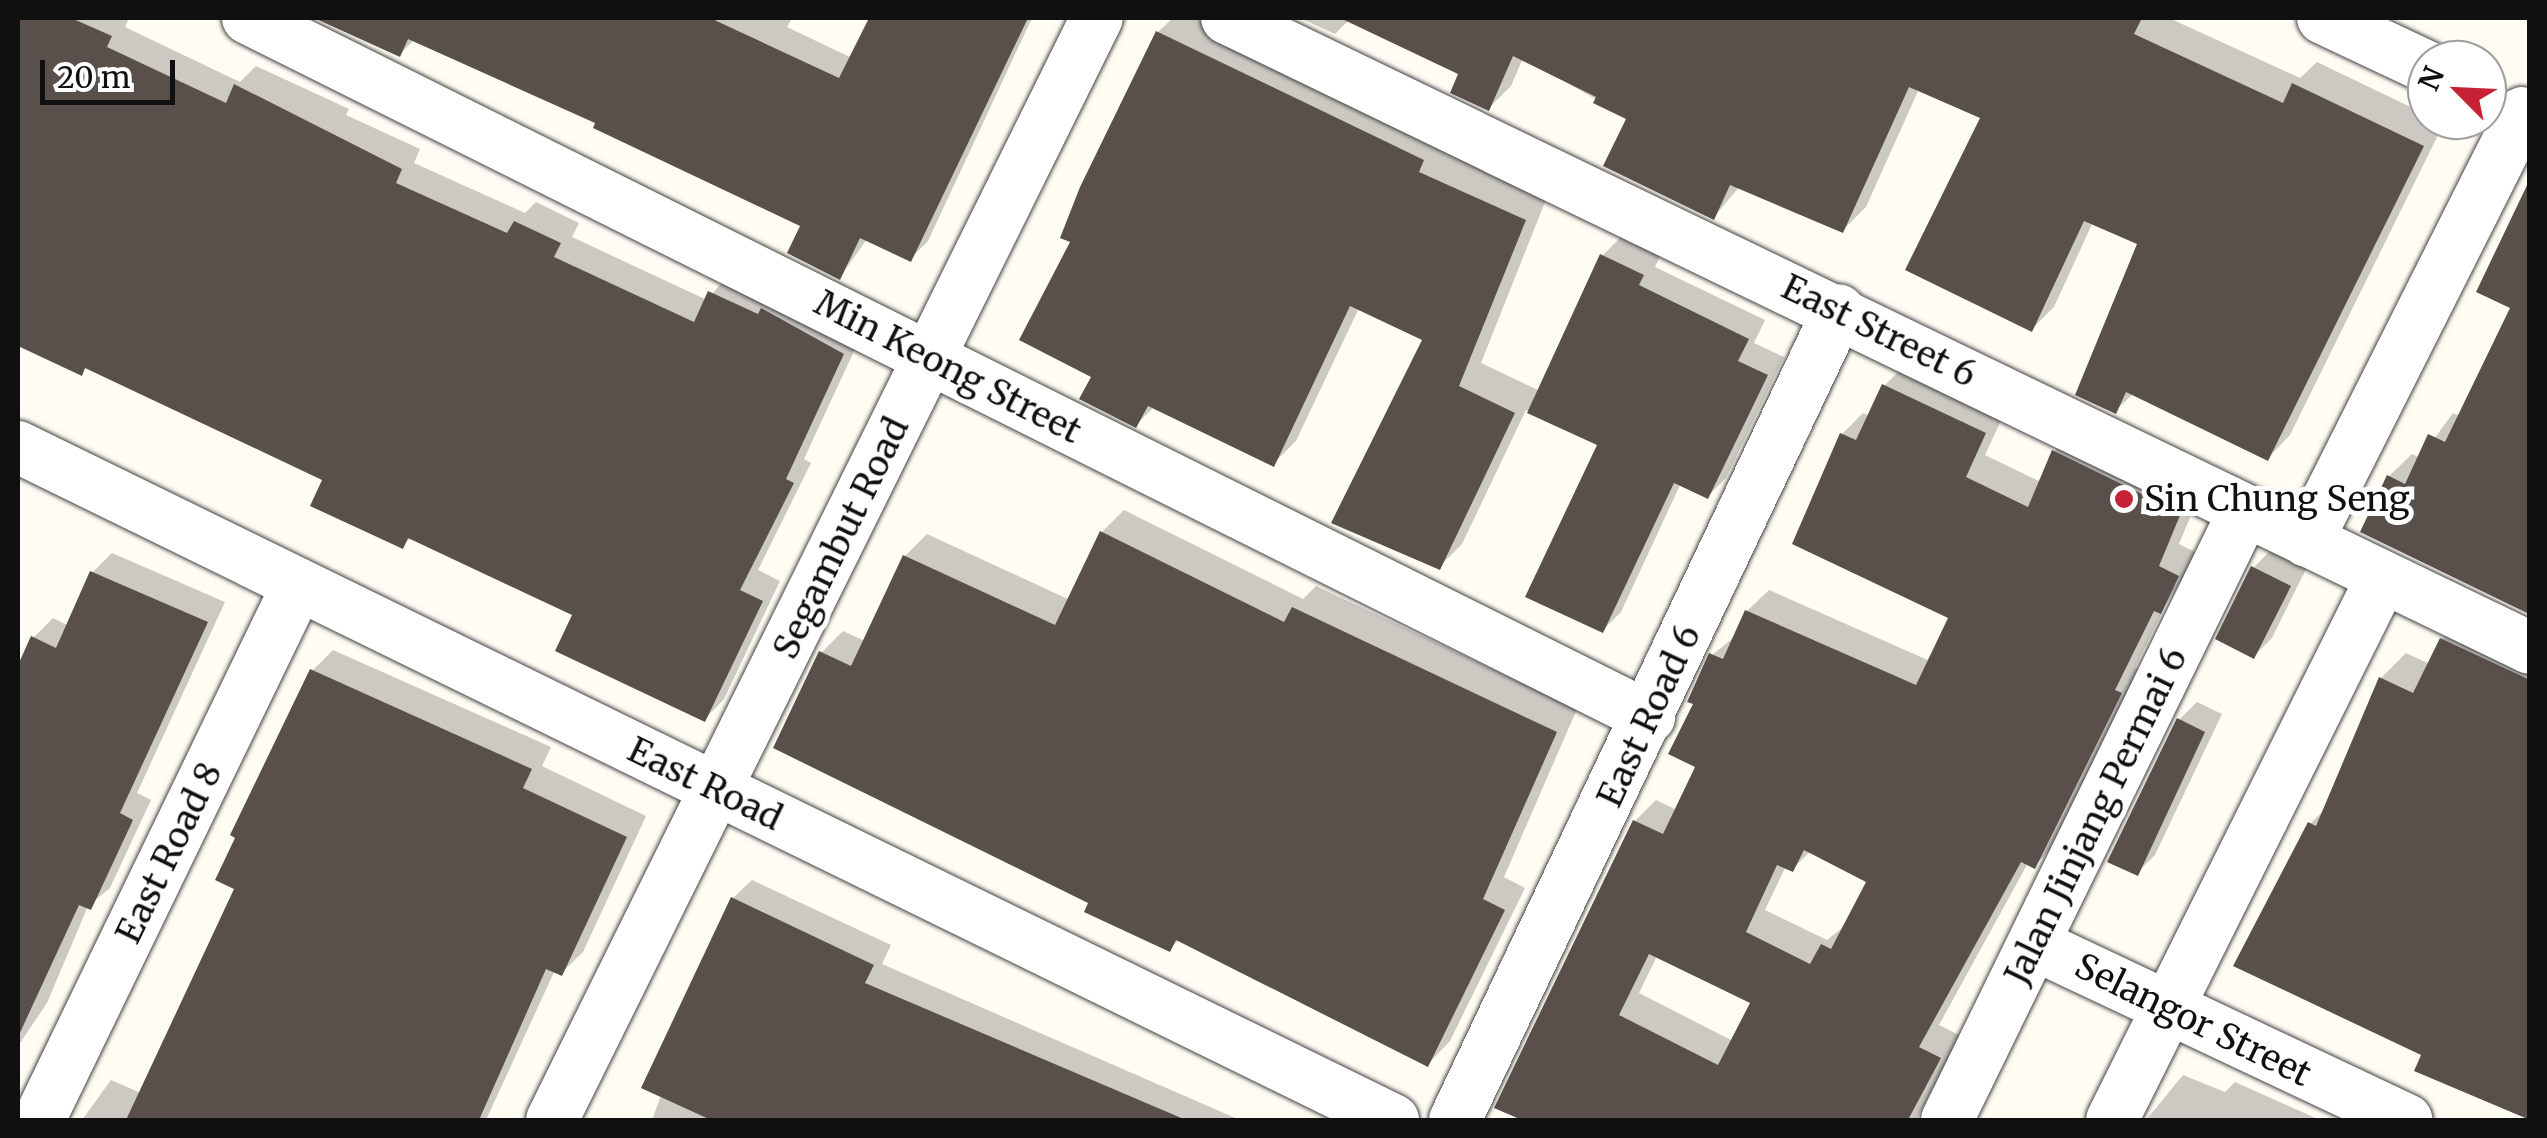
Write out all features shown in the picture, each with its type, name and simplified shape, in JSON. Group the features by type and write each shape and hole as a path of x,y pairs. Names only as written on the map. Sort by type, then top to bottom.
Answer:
{"street":[{"name":"Min Keong Street","path":"248,18 1649,717"},
{"name":"Segambut Road","path":"552,1120 1097,18"},
{"name":"East Street 6","path":"1227,18 1839,310 2244,512 2530,648"},
{"path":"2323,18 2407,58"},
{"path":"2307,541 2513,109"},
{"name":"East Road 6","path":"1455,1120 1839,310"},
{"name":"East Road","path":"18,447 1393,1120"},
{"name":"Jalan Jinjang Permai 6","path":"1946,1120 2244,512"},
{"path":"2112,1120 2382,578"},
{"name":"East Road 8","path":"39,1120 298,585"},
{"name":"Selangor Street","path":"2034,944 2406,1120"}],"building":[{"path":"18,18 71,18 112,36 107,47 226,103 234,84 402,169 396,183 507,233 514,221 561,243 554,257 694,322 708,291 758,314 761,308 844,354 786,479 794,483 740,590 763,601 705,722 555,651 572,615 408,538 403,549 310,506 322,480 85,368 82,376 18,346"},
{"path":"314,18 710,18 839,78 869,18 1028,18 911,262 860,238 840,280 787,253 800,226 593,128 595,123 408,39 400,57"},
{"path":"1340,18 2142,18 2134,34 2283,103 2292,83 2424,146 2268,461 2126,392 2116,414 2075,395 2137,244 2084,221 2032,332 1905,270 1980,118 1909,87 1843,233 1730,185 1714,220 1603,166 1626,119 1593,103 1596,97 1513,56 1489,111 1450,93 1458,74"},
{"path":"1156,31 1424,160 1419,172 1526,220 1459,386 1515,413 1440,570 1331,523 1422,340 1350,306 1274,467 1148,406 1136,428 1079,399 1091,377 1019,340 1070,242 1060,238 1080,187"},
{"path":"2530,179 2527,613 2360,532 2387,475 2405,484 2428,434 2445,442 2510,308 2476,292"},
{"path":"1600,254 1644,275 1639,285 1749,339 1738,361 1768,375 1708,499 1674,483 1603,633 1525,597 1597,445 1527,413"},
{"path":"1882,384 1986,433 1966,477 2028,507 2052,450 2181,513 2159,566 2179,576 2161,614 2154,611 2115,690 2122,693 2035,869 2021,862 1919,1047 1941,1058 1908,1120 1522,1120 1494,1108 1633,820 1663,834 1695,767 1668,754 1693,704 1687,702 1709,653 1723,659 1745,610 1916,685 1948,618 1792,544 1840,433 1856,440","holes":["1804,850 1866,882 1831,949 1821,944 1810,964 1746,932 1777,865 1793,872","1649,954 1750,1003 1718,1065 1619,1015"]},
{"path":"1100,531 1284,622 1292,607 1557,732 1483,899 1505,910 1428,1067 1176,940 1170,952 1084,912 1088,903 773,748 819,651 851,666 903,555 1055,625"},
{"path":"2251,566 2291,586 2254,659 2215,639"},
{"path":"90,571 208,622 120,813 133,820 91,910 79,905 18,1037 18,665 31,636 56,648"},
{"path":"2440,638 2530,680 2530,1120 2414,1071 2421,1055 2233,966 2308,822 2316,826 2379,677 2413,693"},
{"path":"310,669 532,769 523,788 627,837 562,976 546,969 479,1120 126,1120 234,889 215,880 235,838 230,835"},
{"path":"2177,718 2205,732 2138,876 2107,862"},
{"path":"731,897 874,965 865,983 1186,1120 711,1120 641,1088"}],"place":[{"name":"Sin Chung Seng","path":"2124,499"}]}
